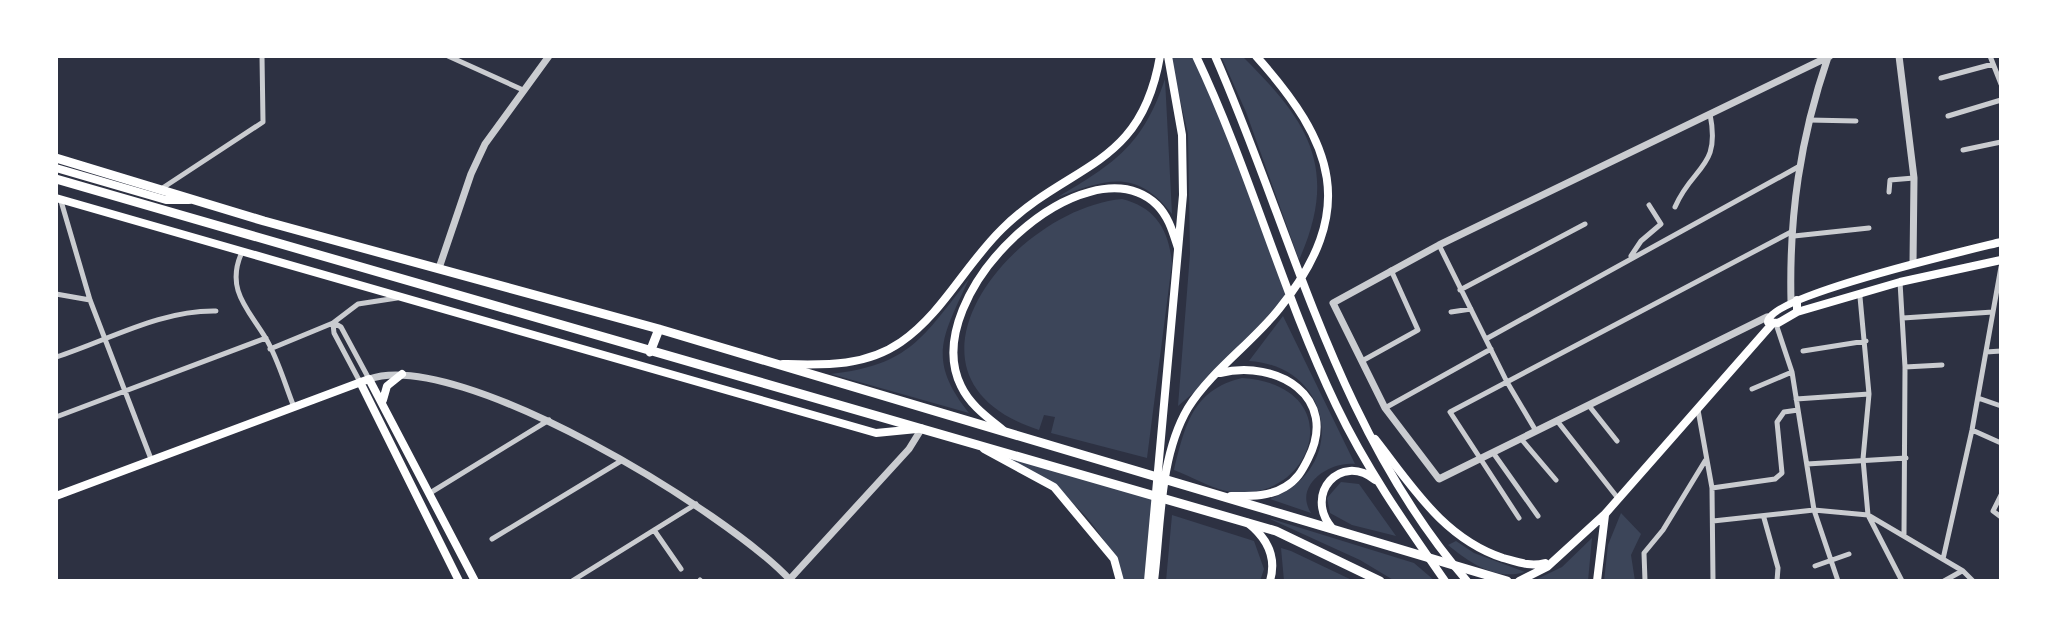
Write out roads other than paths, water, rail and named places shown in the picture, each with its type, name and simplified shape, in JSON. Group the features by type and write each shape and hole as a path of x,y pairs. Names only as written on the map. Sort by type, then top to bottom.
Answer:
{"highway":[{"path":"56,158 659,329 768,364 1507,581"},
{"path":"56,179 1247,523 1323,552 1380,581"},
{"path":"650,352 659,329"}],"main road":[{"path":"768,364 828,365 866,360 900,343 923,323 974,257 1004,226 1106,157 1128,135 1145,110 1160,56"},
{"path":"1148,581 1164,467 1179,251 1182,135 1168,56"},
{"path":"1196,56 1227,123 1308,341 1337,407 1379,485 1445,581"},
{"path":"1215,56 1241,115 1321,337 1392,476 1467,581"},
{"path":"1164,467 1189,406 1280,308 1315,256 1328,199 1324,158 1312,126 1287,90 1256,56"},
{"path":"56,168 166,200 198,200"},
{"path":"1006,433 972,404 960,385 953,358 955,333 966,300 984,269 1008,241 1041,214 1081,197 1113,189 1134,192 1155,203 1167,217 1179,251"},
{"path":"112,214 117,197"},
{"path":"59,199 876,433 922,428"},
{"path":"242,252 249,235"},
{"path":"1519,581 1554,561 1605,514 1772,322 1794,301 1913,264 2001,242"},
{"path":"1772,322 1900,282 2001,260"},
{"path":"1794,301 1797,312"},
{"path":"668,373 674,358"},
{"path":"1219,373 1240,368 1266,369 1288,379 1306,397 1317,425 1313,450 1299,476 1292,482 1258,496 1225,497"},
{"path":"383,400 387,386 402,374"},
{"path":"365,380 383,400 475,581"},
{"path":"56,496 365,380"},
{"path":"365,380 459,581"},
{"path":"1364,425 1448,529 1467,542 1520,563 1536,566 1554,561"},
{"path":"968,442 1054,487 1114,559 1120,581"},
{"path":"1332,528 1321,509 1321,498 1331,479 1340,473 1362,472 1379,485"},
{"path":"1154,581 1159,512"},
{"path":"1597,581 1605,514"},
{"path":"1247,523 1266,541 1272,564 1270,581"},
{"path":"1156,565 1163,581"}],"street":[{"path":"161,189 263,122 262,56"},
{"path":"448,56 525,91"},
{"path":"439,268 471,174 485,144 549,56"},
{"path":"1899,56 1914,178 1913,264"},
{"path":"1990,56 2001,82"},
{"path":"1829,57 1439,245 1333,303 1385,408 1439,479 1772,322 1792,372 1814,510 1838,581"},
{"path":"1794,301 1798,167 1807,119 1829,57"},
{"path":"1941,78 1993,64"},
{"path":"1948,116 2001,100"},
{"path":"1675,207 1683,188 1709,161 1714,135 1710,114"},
{"path":"1807,119 1856,121"},
{"path":"1963,150 2001,142"},
{"path":"1486,339 1798,167"},
{"path":"1889,192 1890,180 1914,178"},
{"path":"59,199 90,300 152,460"},
{"path":"1629,259 1641,241 1661,224 1649,205"},
{"path":"1460,290 1585,224"},
{"path":"1519,518 1479,462 1450,412 1794,233 1869,228"},
{"path":"1439,245 1507,382 1536,432"},
{"path":"242,252 236,266 242,309 266,338 294,407"},
{"path":"1943,559 1972,430 1999,294 2001,267"},
{"path":"1361,361 1418,330 1391,269"},
{"path":"1900,282 1905,367 1904,535"},
{"path":"56,294 90,300"},
{"path":"1860,297 1869,394 1863,459 1868,515 1902,581"},
{"path":"270,349 333,323 358,304 401,298"},
{"path":"1451,312 1471,309"},
{"path":"56,357 106,341 162,317 189,311 216,311"},
{"path":"1903,318 1993,312"},
{"path":"333,323 334,333 365,380 386,373 444,383 550,420 697,504 789,580 909,449 922,428"},
{"path":"56,417 266,338"},
{"path":"1803,351 1866,341"},
{"path":"1385,408 1491,349"},
{"path":"1986,352 2001,351"},
{"path":"1905,367 1942,365"},
{"path":"1752,389 1792,372"},
{"path":"1796,399 1869,394"},
{"path":"1978,398 2001,406"},
{"path":"1590,407 1617,441"},
{"path":"1698,410 1712,488 1713,581"},
{"path":"1712,488 1775,479 1782,473 1777,422 1784,412 1798,410"},
{"path":"430,493 550,420"},
{"path":"1558,422 1617,497"},
{"path":"1972,430 2001,443"},
{"path":"1522,440 1556,480"},
{"path":"1494,454 1538,516"},
{"path":"1807,464 1906,458"},
{"path":"492,539 621,461"},
{"path":"1645,581 1644,553 1663,530 1705,461"},
{"path":"2001,495 1993,511 2001,517"},
{"path":"576,580 697,504"},
{"path":"1713,521 1764,518 1814,510 1868,515 1963,571 1973,581"},
{"path":"1764,518 1778,568 1777,581"},
{"path":"654,530 681,569"},
{"path":"1815,566 1849,554"},
{"path":"1944,581 1963,571"}]}
